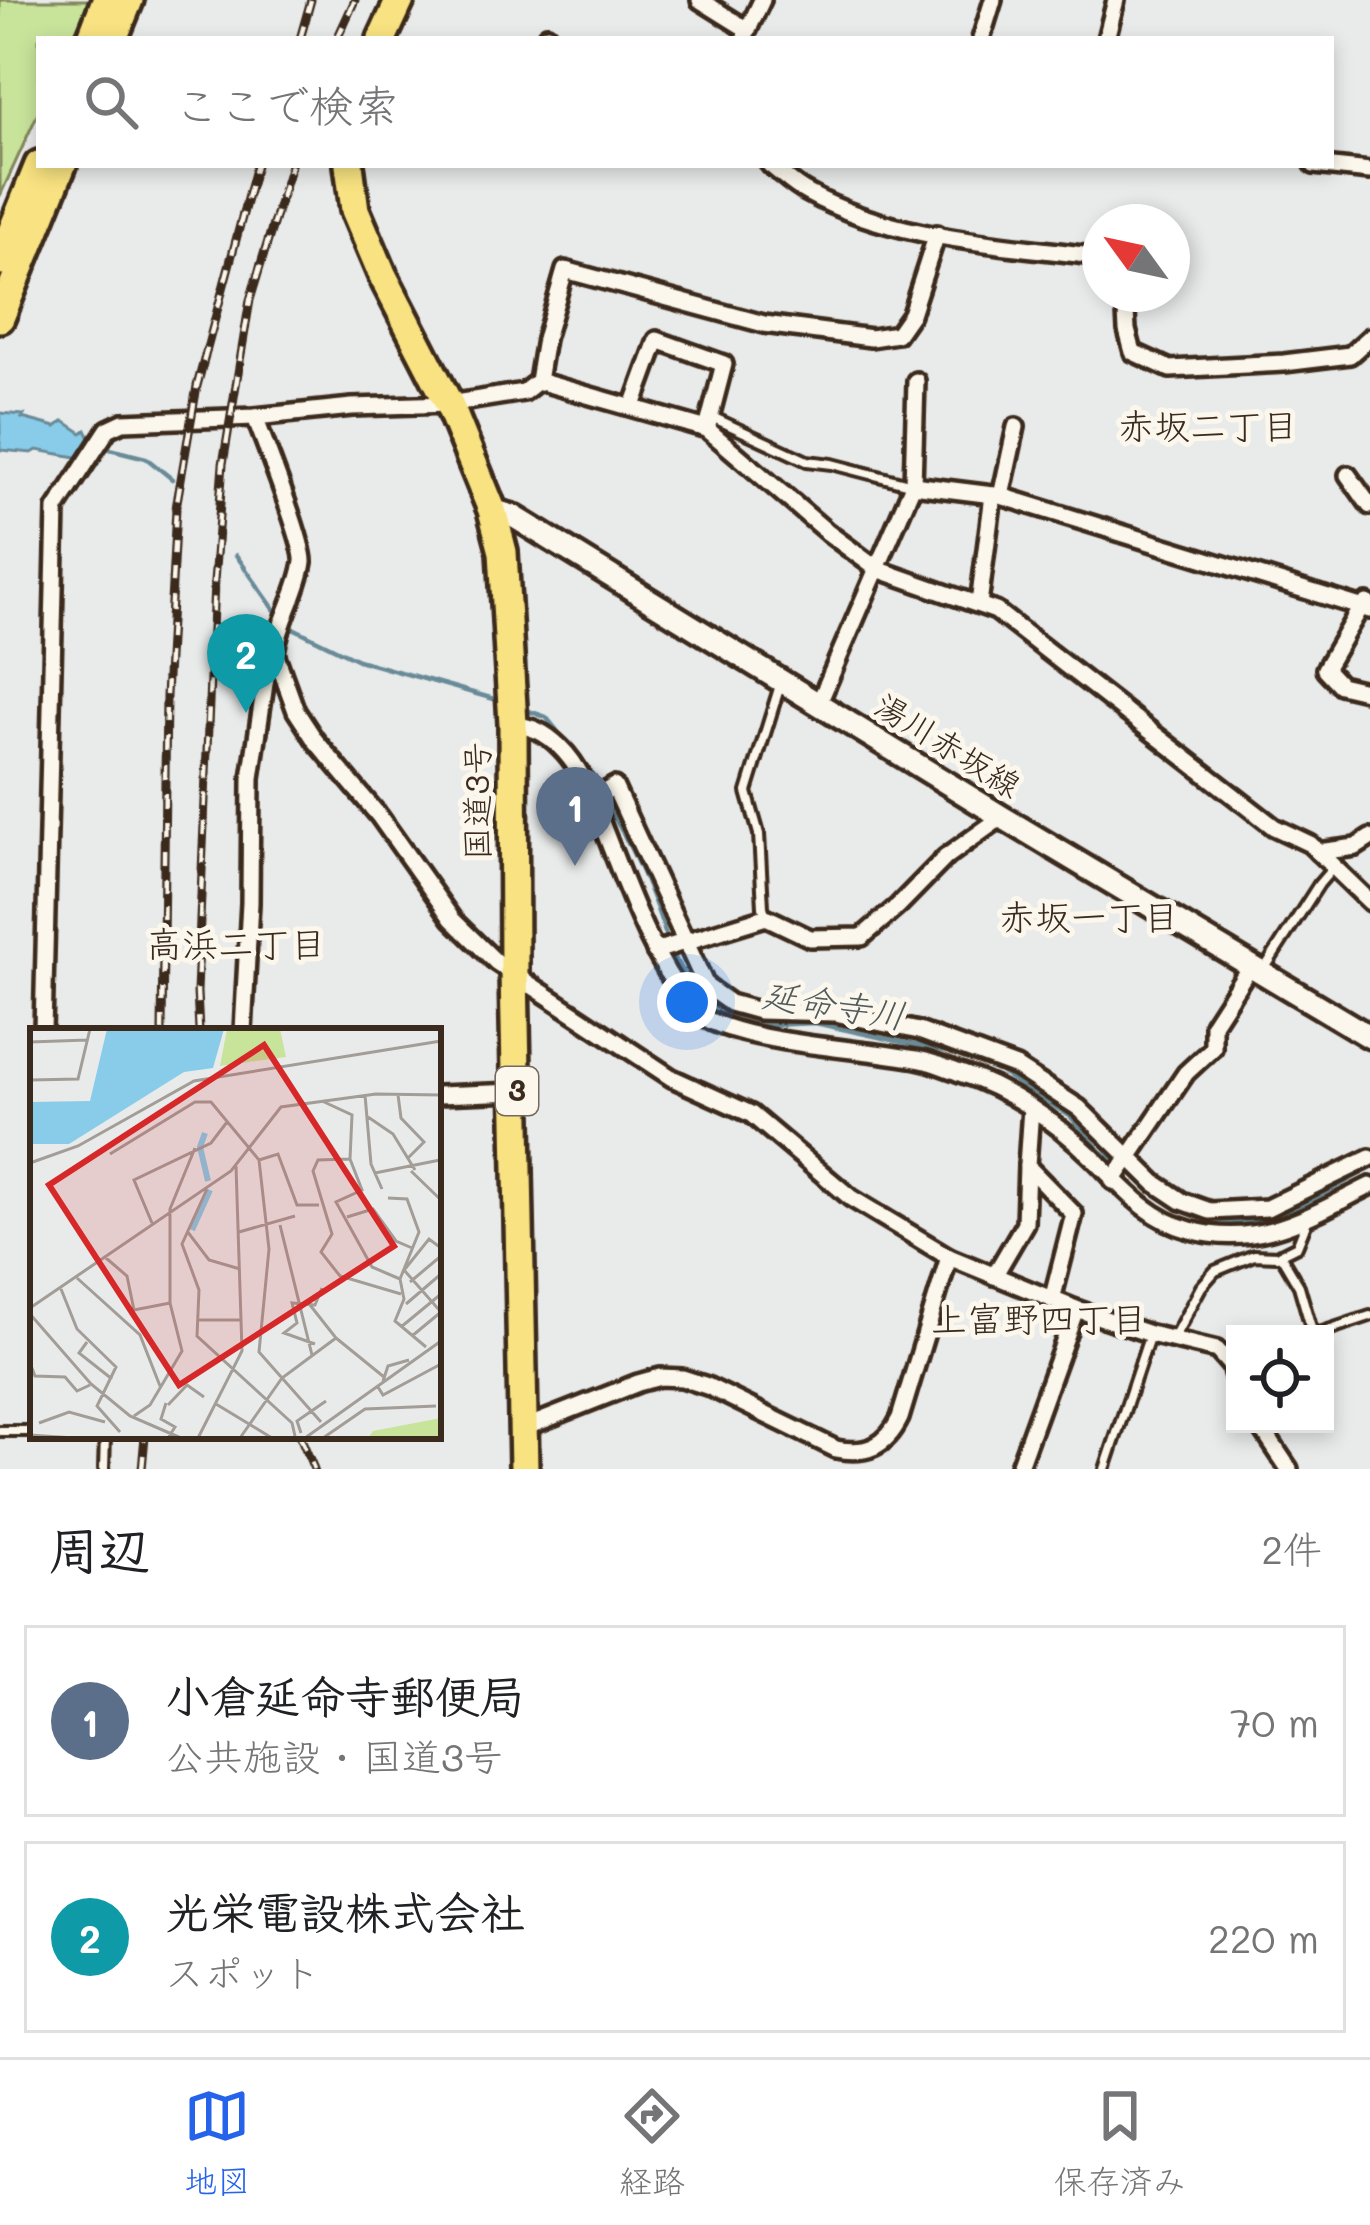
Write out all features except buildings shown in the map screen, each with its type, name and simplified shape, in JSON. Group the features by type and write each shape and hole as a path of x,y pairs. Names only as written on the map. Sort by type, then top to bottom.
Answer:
{"highway":[{"path":"92,36 106,0"},
{"path":"114,36 129,0"},
{"path":"383,36 400,0"},
{"path":"0,261 38,168"},
{"path":"0,318 61,168"},
{"name":"国道3号","path":"349,168 356,210 383,276 449,404 492,510 503,552 512,708 524,1469"}],"main road":[{"name":"湯川赤坂線","path":"492,510 513,516 1370,1037"}],"street":[{"path":"700,0 746,34 762,0"},
{"path":"982,36 993,0"},
{"path":"1107,36 1116,0"},
{"path":"1334,167 1370,171"},
{"path":"774,168 806,193 876,221 1082,254"},
{"path":"43,1028 56,509 108,429 124,422 449,404 524,392 538,381 565,271 764,324 872,338 897,334 911,314 937,234"},
{"path":"1126,312 1132,352 1170,369 1350,355 1370,337"},
{"path":"633,406 657,340 724,364 709,423"},
{"path":"538,381 709,423 827,532 878,569 996,611 1274,826 1310,844 1370,902"},
{"path":"819,704 913,484 916,382"},
{"path":"255,417 304,557 278,628 274,653 296,711 452,919 496,962 671,1078 752,1114 851,1198 949,1257 1076,1310 1217,1350 1226,1360"},
{"path":"979,604 997,496 1016,427"},
{"path":"1348,475 1370,506"},
{"path":"913,484 997,496 1367,606 1325,669 1340,685 1370,692"},
{"path":"243,1028 251,778 269,657 274,653"},
{"path":"512,708 563,750 585,783 655,951 701,1017 747,1033 925,1061 973,1077 1031,1108 1090,1155 1143,1207 1186,1229 1257,1236 1370,1186"},
{"path":"592,800 614,786 706,986 730,1003 759,1012 835,1013 895,1026 1016,1067 1079,1108 1155,1183 1182,1201 1210,1211 1267,1208 1370,1158"},
{"path":"655,951 766,917 810,938 862,937 946,857 1002,817"},
{"path":"1318,852 1356,847 1370,838"},
{"path":"625,884 654,875"},
{"path":"1113,1181 1186,1073 1213,1048 1213,1024 1257,968"},
{"path":"885,1054 895,1026"},
{"path":"441,1095 517,1092"},
{"path":"994,1276 1024,1223 1031,1108"},
{"path":"1027,1166 1074,1214 1052,1300"},
{"path":"524,1428 638,1383 682,1378 836,1449 854,1453 881,1445 900,1418 949,1257"},
{"path":"1018,1469 1076,1310"},
{"path":"1265,1433 1288,1469"}],"lane":[{"path":"709,423 807,461 913,484"},
{"path":"766,917 759,834 747,792 782,681"},
{"path":"1257,968 1334,867"},
{"path":"1172,1340 1215,1271 1254,1255 1280,1254 1297,1246 1310,1216"},
{"path":"1280,1254 1299,1286 1311,1325"},
{"path":"1334,1328 1370,1316"},
{"path":"1105,1469 1150,1334"},
{"path":"104,1469 105,1439"}],"green space":[{"path":"0,0 90,0 73,36 36,36 36,118 0,196"}],"water":[{"path":"0,413 24,415 22,418 56,427 64,421 82,433 86,430 92,442 82,458 0,450"}],"waterway":[{"name":"延命寺川","path":"102,447 146,458 172,479"},
{"name":"延命寺川","path":"236,555 279,616"},
{"name":"延命寺川","path":"287,625 358,660 501,701"},
{"name":"延命寺川","path":"523,709 546,717 600,789"},
{"name":"延命寺川","path":"604,799 641,869 668,942"},
{"name":"延命寺川","path":"671,953 700,997 723,1013 772,1025 815,1023 966,1056 997,1070 1070,1116 1117,1163"},
{"name":"延命寺川","path":"1126,1169 1146,1184"},
{"name":"延命寺川","path":"1191,1212 1214,1220 1260,1219 1370,1169"}],"railway":[{"path":"301,36 311,0"},
{"path":"338,36 355,0"},
{"path":"162,1028 166,696 176,508 197,386 255,168"},
{"path":"199,1028 214,582 223,464 250,300 290,168"},
{"path":"142,1469 145,1439"},
{"path":"301,1439 314,1469"}],"place":[{"name":"光栄電設株式会社","path":"246,713"},
{"name":"小倉延命寺郵便局","path":"575,866"}],"district":[{"name":"赤坂二丁目","path":"1208,426"},
{"name":"赤坂一丁目","path":"1089,917"},
{"name":"高浜二丁目","path":"236,944"},
{"name":"上富野四丁目","path":"1039,1319"}]}
